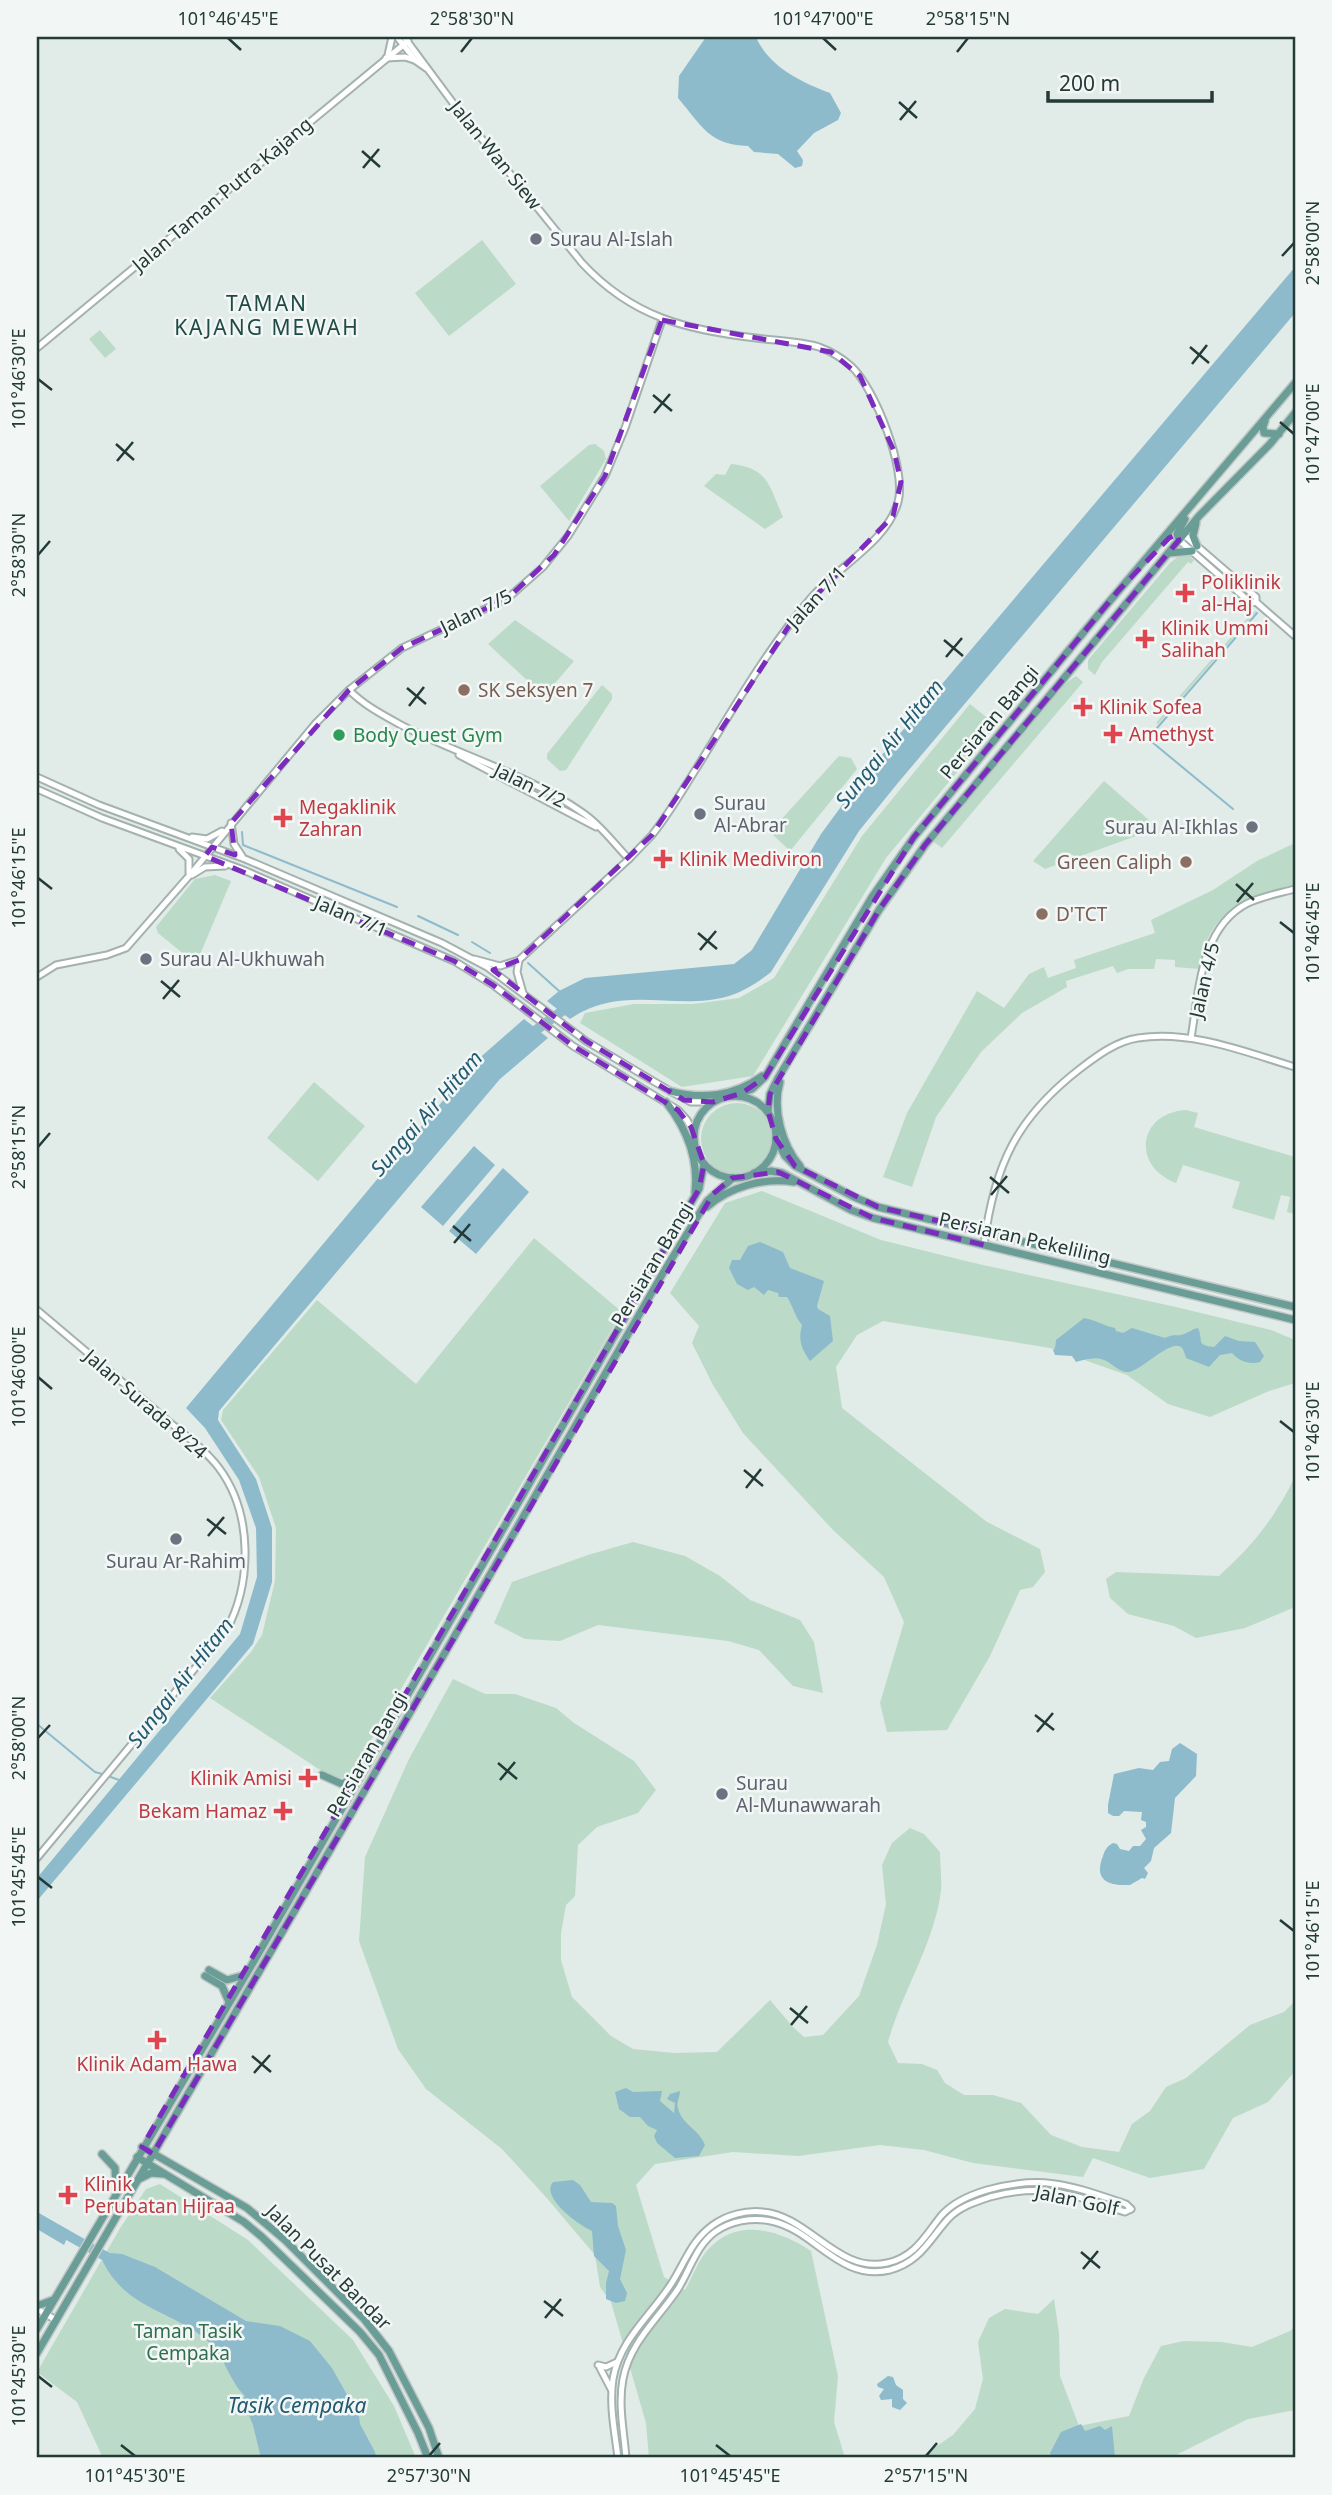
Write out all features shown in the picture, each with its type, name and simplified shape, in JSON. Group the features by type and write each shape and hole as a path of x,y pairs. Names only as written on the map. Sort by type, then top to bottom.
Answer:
{"main road":[{"name":"Persiaran Bangi","path":"734,1096 755,1087 772,1067 872,897 914,837 1295,383"},
{"name":"Persiaran Bangi","path":"768,1111 771,1094 788,1062 878,910 925,845 1180,536 1279,434 1295,413"},
{"path":"1268,414 1263,431 1266,434 1279,434"},
{"path":"1118,592 1127,586 1169,538 1180,536 1181,524 1239,455 1246,439"},
{"path":"1167,554 1194,548 1193,536 1199,516"},
{"path":"788,1062 777,1092 777,1108 788,1146 803,1170"},
{"path":"670,1091 696,1097 718,1094 745,1086 772,1067"},
{"path":"734,1096 756,1101 768,1111 774,1122 776,1139 770,1159 754,1173 733,1178 715,1173 704,1164 696,1150 694,1133 701,1113 713,1102 734,1096"},
{"path":"666,1102 683,1127 691,1148 696,1171 694,1197"},
{"name":"Persiaran Pekeliling","path":"776,1139 787,1158 803,1170 878,1207 1295,1307"},
{"name":"Persiaran Bangi","path":"38,2324 246,1975 694,1197 702,1181 704,1164"},
{"name":"Persiaran Pekeliling","path":"754,1173 778,1172 873,1219 1295,1320"},
{"name":"Persiaran Bangi","path":"37,2353 663,1273 713,1194 733,1178"},
{"path":"698,1216 720,1196 737,1189 778,1180 801,1184"},
{"path":"322,1775 342,1784 360,1775"},
{"path":"229,2003 224,1988 207,1973 227,1980 246,1975"},
{"path":"163,2136 164,2153 176,2167"},
{"name":"Jalan Pusat Bandar","path":"142,2147 228,2195 264,2222 364,2319 389,2351 429,2428 439,2458"},
{"path":"102,2154 113,2164 117,2173 115,2193"},
{"name":"Jalan Pusat Bandar","path":"136,2157 244,2222 262,2236 360,2332 379,2355 428,2458"},
{"path":"139,2179 154,2173 171,2177"},
{"path":"37,2308 54,2299"}],"street":[{"name":"Jalan Wan Siew","path":"395,37 405,41 424,61 426,68"},
{"path":"395,37 386,58 405,57 416,61"},
{"name":"Jalan Wan Siew","path":"405,41 416,61 426,68 593,276 628,303 662,320"},
{"name":"Jalan Taman Putra Kajang","path":"37,348 405,41"},
{"name":"Jalan 7/5","path":"37,977 56,965 107,956 126,948 315,724 349,690 402,648 508,598 532,579 554,555 606,476 662,320"},
{"name":"Jalan 7/1","path":"37,777 53,786 245,859 474,959 500,966 519,960 629,859 660,825 771,649 794,618 835,572 876,540 886,528 893,516 900,491 900,471 872,396 860,376 842,358 808,344 712,333 662,320"},
{"path":"1180,536 1256,597 1256,603 1295,636"},
{"name":"Jalan 7/2","path":"349,690 373,710 602,830 629,859"},
{"path":"48,795 53,786"},
{"name":"Jalan 7/1","path":"37,789 102,818 241,869 454,961 493,985 604,1066 666,1102 684,1116 694,1133"},
{"path":"179,835 207,839 231,823"},
{"path":"231,823 234,844 245,859"},
{"path":"173,845 189,859 189,876 210,866 241,869"},
{"name":"Jalan 4/5","path":"1191,1038 1203,971 1213,937 1219,928 1245,904 1295,889"},
{"name":"Jalan 7/1","path":"474,959 596,1048 691,1102 713,1102"},
{"path":"519,960 517,972 523,993"},
{"path":"984,1245 993,1192 1014,1138 1053,1090 1101,1053 1128,1040 1154,1037 1191,1038 1295,1067"},
{"name":"Jalan Surada 8/24","path":"37,1310 217,1466 239,1511 245,1566 240,1592 226,1631 37,1858"},
{"path":"1036,2189 1037,2181"},
{"name":"Jalan Golf","path":"618,2458 612,2392 618,2362 632,2334 673,2281 695,2242 716,2222 751,2212 775,2215 845,2257 878,2265 896,2261 912,2252 946,2211 960,2201 1008,2184 1037,2181 1086,2191 1126,2204 1131,2209 1125,2212 1065,2194 1036,2189 1014,2190 964,2207 948,2219 919,2256 897,2268 884,2271 868,2271 843,2264 787,2227 770,2220 736,2222 716,2231 699,2248 678,2289 646,2329 629,2358 622,2380 621,2395 626,2458"},
{"path":"37,2308 56,2320"},
{"path":"38,2324 50,2329"},
{"path":"612,2392 599,2366 606,2367 618,2362"}],"highlighted area":[{"path":"662,320 831,352 860,376 894,451 901,482 893,516 794,618 652,835 519,960 493,970 586,1041 684,1100 713,1102 742,1093 765,1077 914,837 1118,591 1169,538 1177,534 1179,540 925,845 879,910 770,1094 768,1111 776,1139 795,1166 878,1207 986,1232 984,1245 873,1218 778,1172 732,1178 713,1194 153,2154 142,2147 699,1189 704,1164 691,1127 678,1110 573,1046 493,985 454,961 205,856 212,847 235,855 231,823 349,690 402,648 508,598 554,555 605,476"}],"green space":[{"path":"482,240 516,284 449,336 415,293"},
{"path":"100,330 116,349 105,358 89,339"},
{"path":"595,444 604,451 606,459 569,521 540,486 589,445"},
{"path":"731,464 753,470 766,480 783,517 765,529 704,486 716,474 725,475"},
{"path":"1187,554 1194,560 1191,564 1188,562 1102,662 1095,675 1088,669 1088,660 1170,563 1180,555"},
{"path":"1257,611 1158,724 1156,723 1253,612"},
{"path":"515,620 574,661 544,696 488,644"},
{"path":"1076,676 1083,682 942,848 934,842 942,828 1066,683"},
{"path":"602,685 612,694 612,699 566,770 560,771 547,759 547,754"},
{"path":"970,704 996,725 886,858 753,1076 682,1087 580,1023 585,1013 634,1004 693,1004 739,998 774,978 862,836"},
{"path":"839,756 851,758 857,769 790,851 770,832"},
{"path":"1104,781 1158,828 1045,869 1033,861"},
{"path":"1295,843 1295,891 1257,899 1226,915 1209,936 1200,969 1175,967 1175,960 1156,959 1154,969 1128,969 1117,973 1113,966 1066,981 1067,987 1022,1013 981,1052 936,1117 912,1187 883,1177 907,1113 977,991 1004,1008 1029,974 1044,967 1048,978 1076,968 1074,960 1155,933 1151,920 1213,890 1257,861"},
{"path":"215,875 231,881 196,964 158,933 156,927 195,879"},
{"path":"314,1082 365,1126 318,1181 267,1138"},
{"path":"737,1103 757,1109 767,1119 773,1139 767,1159 757,1169 737,1175 717,1169 707,1159 701,1139 707,1119 717,1109"},
{"path":"1186,1110 1198,1113 1194,1127 1295,1157 1295,1214 1287,1212 1290,1197 1281,1195 1274,1220 1232,1208 1240,1182 1183,1165 1176,1183 1162,1175 1152,1165 1147,1153 1146,1141 1150,1130 1158,1120 1170,1113"},
{"path":"762,1191 881,1240 1176,1307 1271,1330 1295,1340 1295,1383 1269,1391 1210,1417 1168,1404 1127,1375 1050,1348 883,1321 857,1335 836,1367 842,1408 987,1522 1040,1549 1045,1572 1033,1587 1020,1590 990,1656 947,1730 887,1732 880,1703 904,1622 884,1577 833,1530 743,1433 713,1385 692,1343 699,1326 670,1293 725,1203"},
{"path":"534,1238 622,1312 350,1776 331,1777 210,1698 251,1652 262,1635 275,1581 276,1528 259,1477 221,1420 223,1410 317,1300 416,1384"},
{"path":"1295,1477 1295,1607 1245,1628 1196,1638 1174,1626 1128,1614 1110,1598 1106,1579 1116,1572 1219,1576 1262,1530"},
{"path":"633,1542 685,1556 720,1576 750,1600 800,1620 814,1642 823,1693 793,1686 759,1650 728,1641 598,1625 560,1641 525,1639 494,1623 512,1582"},
{"path":"453,1679 485,1694 515,1694 556,1708 574,1723 634,1761 656,1790 638,1813 597,1827 578,1845 575,1896 566,1905 561,1933 561,1960 572,1997 611,2036 633,2049 674,2053 717,2052 770,2000 804,2037 823,2035 859,1996 877,1945 886,1904 882,1865 892,1843 910,1828 924,1834 940,1852 941,1885 932,1929 888,2042 898,2063 922,2064 937,2070 945,2083 964,2095 993,2095 1021,2103 1051,2135 1082,2147 1119,2152 1132,2124 1150,2111 1166,2087 1186,2078 1250,2025 1284,2012 1295,2001 1295,2071 1268,2102 1233,2118 1204,2169 1150,2178 1093,2158 1083,2177 973,2163 924,2150 880,2145 798,2156 733,2152 655,2164 636,2185 664,2277 685,2290 703,2256 727,2235 755,2230 769,2232 783,2236 811,2251 838,2376 834,2422 845,2458 649,2458 646,2423 611,2302 600,2287 595,2255 502,2149 426,2089 398,2049 359,1941 365,1857 409,1759"},
{"name":"Taman Tasik Cempaka","path":"160,2184 248,2240 353,2340 394,2406 416,2458 97,2458 102,2456 77,2402 37,2372 119,2230 146,2189"},
{"path":"1054,2299 1059,2333 1060,2376 1079,2426 1129,2416 1144,2378 1161,2346 1184,2341 1222,2342 1252,2347 1290,2331 1295,2326 1295,2410 1248,2419 1170,2458 919,2458 953,2435 975,2409 983,2379 978,2342 989,2318 1005,2309 1038,2314"}],"water":[{"path":"706,37 756,37 777,65 808,84 830,93 841,113 838,120 814,133 797,151 803,160 802,166 795,168 778,154 754,152 748,146 715,138 700,125 678,98 679,76"},
{"path":"1295,267 1295,313 859,831 771,972 751,986 729,996 709,1000 610,1002 590,1008 570,1019 547,1001 559,991 585,978 734,964 752,950 821,834 859,782"},
{"path":"524,1019 548,1038 500,1079 219,1411 218,1420 256,1479 272,1528 272,1582 253,1644 37,1901 37,1878 240,1634 257,1577 256,1528 239,1480 205,1428 186,1408 476,1061"},
{"path":"474,1146 495,1165 443,1226 421,1207"},
{"path":"503,1168 529,1192 476,1254 449,1231"},
{"path":"760,1242 783,1252 790,1268 824,1281 817,1306 830,1316 833,1341 810,1361 801,1344 802,1325 787,1297 779,1297 778,1293 768,1290 764,1295 754,1287 748,1290 737,1284 729,1268 732,1260 740,1260 748,1246"},
{"path":"1084,1318 1123,1333 1132,1328 1165,1338 1198,1328 1204,1345 1214,1347 1225,1336 1239,1341 1255,1342 1264,1356 1260,1362 1248,1363 1232,1353 1220,1355 1209,1367 1186,1358 1182,1348 1178,1346 1165,1350 1129,1372 1101,1359 1076,1362 1072,1356 1055,1355 1053,1350 1056,1340"},
{"path":"1180,1743 1197,1754 1196,1776 1175,1798 1171,1833 1154,1848 1151,1861 1144,1868 1148,1873 1145,1879 1130,1885 1110,1883 1100,1871 1105,1850 1113,1843 1120,1849 1129,1851 1133,1846 1140,1846 1146,1839 1141,1830 1146,1827 1146,1822 1141,1820 1142,1812 1124,1811 1119,1816 1108,1813 1114,1774 1139,1768 1153,1770 1160,1762 1169,1761 1172,1749"},
{"path":"626,2088 633,2092 662,2091 660,2101 674,2113 675,2103 667,2099 670,2094 680,2091 677,2104 680,2114 705,2145 699,2156 675,2158 657,2143 654,2136 657,2130 648,2126 640,2117 630,2117 619,2109 615,2092"},
{"path":"573,2180 580,2185 591,2202 612,2203 616,2206 618,2226 626,2250 620,2279 627,2293 625,2301 616,2303 606,2299 609,2271 594,2256 592,2231 562,2210 552,2195 550,2188 553,2182"},
{"path":"37,2212 70,2231 64,2245 37,2229"},
{"name":"Tasik Cempaka","path":"110,2253 122,2254 155,2267 246,2321 280,2326 310,2341 332,2368 359,2416 376,2458 261,2458 253,2425 242,2399 245,2396 214,2348 195,2331 125,2291 103,2262 105,2256"},
{"path":"888,2376 893,2377 896,2385 903,2390 903,2399 907,2403 900,2410 892,2407 892,2399 881,2400 879,2396 884,2389 877,2384"},
{"path":"1081,2424 1085,2431 1100,2426 1105,2430 1112,2426 1115,2458 1052,2458 1050,2453 1061,2432"}],"waterway":[{"path":"1157,728 1257,613"},
{"path":"1152,742 1233,809"},
{"path":"242,832 243,845 397,907"},
{"path":"418,916 458,935"},
{"path":"472,942 490,953"},
{"path":"528,963 559,991"},
{"name":"Sungai Air Hitam","path":"528,1036 569,1006"},
{"path":"37,1724 95,1772 102,1774"},
{"path":"108,1776 119,1780"},
{"name":"Sungai Air Hitam","path":"37,2218 114,2263"}],"place":[{"name":"Surau Al-Islah","path":"536,239"},
{"name":"Poliklinik al-Haj","path":"1185,593"},
{"name":"Klinik Ummi Salihah","path":"1145,639"},
{"name":"SK Seksyen 7","path":"464,690"},
{"name":"Klinik Sofea","path":"1083,707"},
{"name":"Amethyst","path":"1113,734"},
{"name":"Body Quest Gym","path":"339,735"},
{"name":"Surau Al-Abrar","path":"700,814"},
{"name":"Megaklinik Zahran","path":"283,818"},
{"name":"Surau Al-Ikhlas","path":"1252,827"},
{"name":"Klinik Mediviron","path":"663,859"},
{"name":"Green Caliph","path":"1186,862"},
{"name":"D'TCT","path":"1042,914"},
{"name":"Surau Al-Ukhuwah","path":"146,959"},
{"name":"Surau Ar-Rahim","path":"176,1539"},
{"name":"Klinik Amisi","path":"308,1778"},
{"name":"Surau Al-Munawwarah","path":"722,1794"},
{"name":"Bekam Hamaz","path":"283,1811"},
{"name":"Klinik Adam Hawa","path":"157,2040"},
{"name":"Klinik Perubatan Hijraa","path":"68,2195"}],"district":[{"name":"TAMAN KAJANG MEWAH","path":"267,315"}]}
